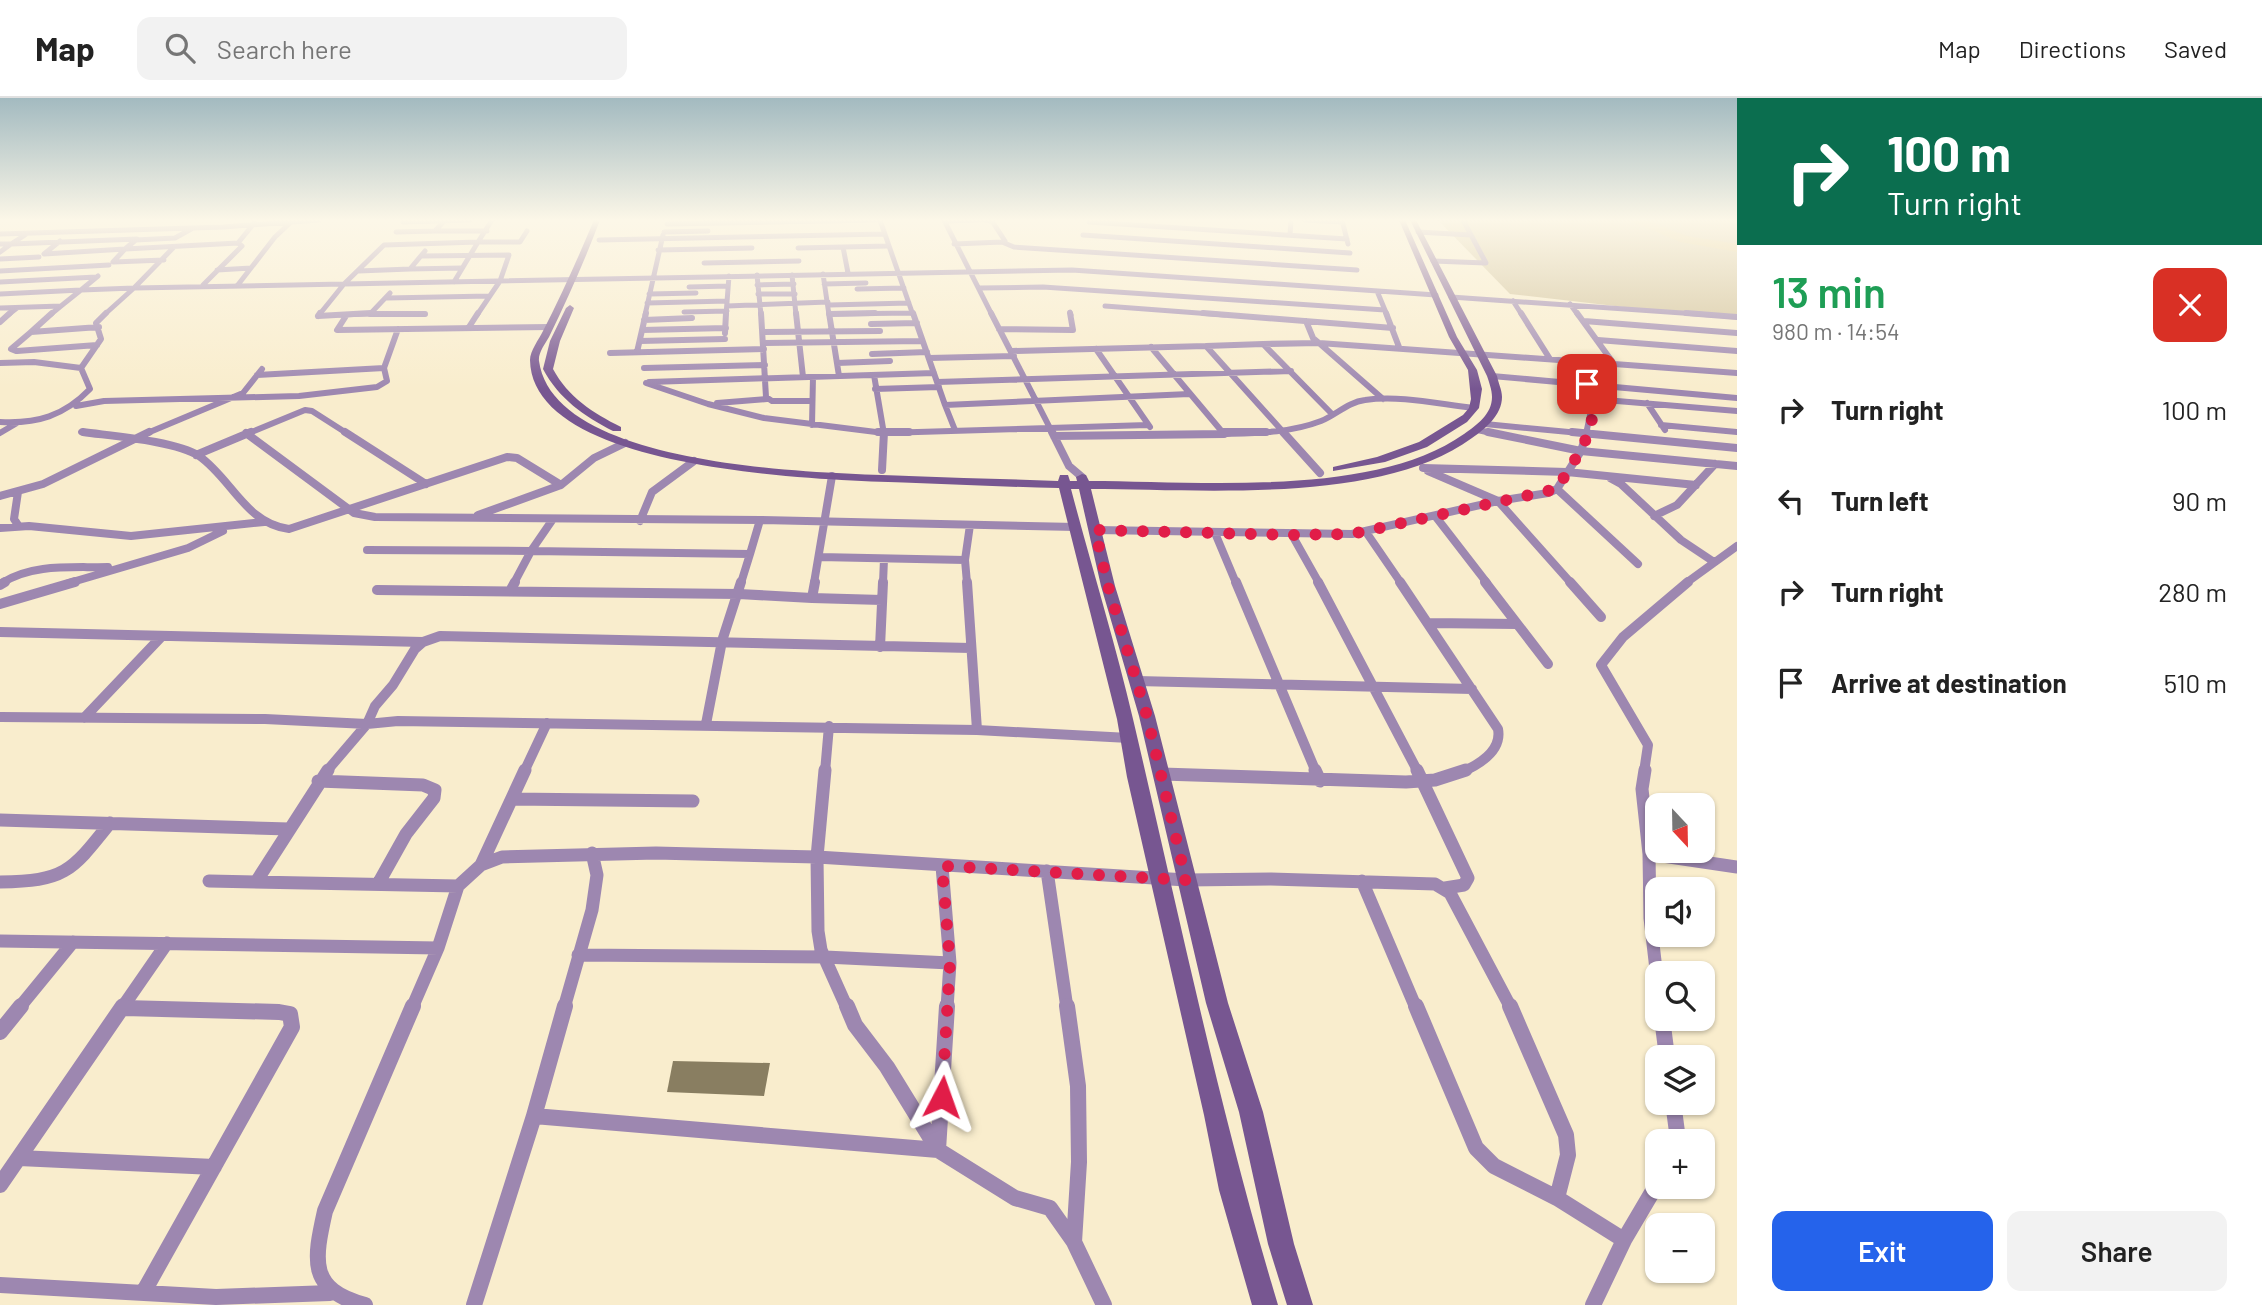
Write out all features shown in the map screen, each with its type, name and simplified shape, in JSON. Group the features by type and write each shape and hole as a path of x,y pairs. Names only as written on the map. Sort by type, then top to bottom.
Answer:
{"main road":[{"path":"580,279 549,327 534,357 539,382 550,398 592,429 625,443 694,461 832,476 1158,479 1320,473 1388,459 1419,448 1465,419 1474,408 1474,374 1453,337 1428,276"},
{"path":"580,279 550,356 548,369 553,381 564,394 583,410 641,440 760,467 1277,485 1334,481 1419,466 1481,427 1497,398 1492,376 1441,276"},
{"path":"550,398 564,394"},
{"path":"1073,478 1159,877 1214,1103 1231,1190 1265,1305"},
{"path":"1085,529 1108,586 1137,681 1217,1003 1251,1112 1280,1244 1300,1305"}],"street":[{"path":"81,368 101,339 96,323 147,276"},
{"path":"203,285 211,276"},
{"path":"237,286 245,276"},
{"path":"352,276 318,314 425,314"},
{"path":"454,282 457,276"},
{"path":"469,327 502,276"},
{"path":"2,296 203,285 721,276"},
{"path":"723,350 729,276"},
{"path":"757,276 767,399"},
{"path":"792,276 803,377"},
{"path":"822,276 829,302 839,376"},
{"path":"868,276 869,286"},
{"path":"900,276 955,430"},
{"path":"972,276 1038,403 1073,478"},
{"path":"1173,276 1436,295"},
{"path":"1359,276 1363,289"},
{"path":"0,282 96,277"},
{"path":"34,362 31,356 11,349 96,277"},
{"path":"683,290 685,277"},
{"path":"646,383 640,341 654,278"},
{"path":"1193,313 1200,278"},
{"path":"1239,281 1239,290"},
{"path":"370,314 387,298 397,283"},
{"path":"824,284 904,288"},
{"path":"757,285 794,285"},
{"path":"649,294 728,286"},
{"path":"856,286 859,299"},
{"path":"980,288 1043,287 1385,310"},
{"path":"696,290 696,302"},
{"path":"1377,291 1399,347"},
{"path":"0,322 33,293"},
{"path":"758,294 795,294"},
{"path":"387,298 489,296"},
{"path":"415,328 436,297"},
{"path":"1451,297 1737,317"},
{"path":"829,302 859,299 908,300"},
{"path":"647,303 696,302 727,306 908,300"},
{"path":"1513,300 1550,359"},
{"path":"680,315 681,302"},
{"path":"1570,304 1614,364"},
{"path":"0,308 61,306"},
{"path":"644,320 693,315 727,306"},
{"path":"1105,306 1393,328"},
{"path":"999,329 1069,331 1073,330 1070,312"},
{"path":"830,314 913,313"},
{"path":"862,314 865,327"},
{"path":"692,329 693,315"},
{"path":"346,316 337,330 549,327"},
{"path":"1306,321 1313,338 1383,399"},
{"path":"1584,321 1737,333"},
{"path":"763,332 832,332 917,323"},
{"path":"1364,326 1369,346"},
{"path":"31,331 99,327"},
{"path":"880,327 884,341"},
{"path":"642,330 726,328"},
{"path":"0,422 17,423 46,419 76,406 104,401 299,396 383,385 387,381 384,368 398,329"},
{"path":"640,341 725,339"},
{"path":"1598,340 1737,351"},
{"path":"610,353 723,350 799,343 922,341"},
{"path":"869,342 874,361"},
{"path":"837,363 928,355 1014,355 1151,347 1319,343 1737,373"},
{"path":"1263,344 1332,414"},
{"path":"17,351 97,345"},
{"path":"1206,346 1320,473"},
{"path":"1151,347 1224,435"},
{"path":"682,367 685,351"},
{"path":"1098,352 1158,436"},
{"path":"872,354 889,357"},
{"path":"889,357 894,374"},
{"path":"246,433 352,509 362,515 375,517 760,520 1292,535 1366,532 1557,489 1581,450 1594,407 1587,384 1572,361"},
{"path":"0,363 34,362 81,368"},
{"path":"644,368 765,365"},
{"path":"76,406 90,389 81,368"},
{"path":"0,496 43,484 131,440 243,393 260,372 384,368"},
{"path":"875,390 1026,379 1291,371"},
{"path":"646,383 933,373"},
{"path":"874,375 884,433 882,470"},
{"path":"1492,376 1737,398"},
{"path":"812,425 813,377"},
{"path":"646,383 708,404 765,418 884,433 955,430 1158,436 1224,435 1282,432 1321,422 1357,401 1383,399 1474,408"},
{"path":"945,405 1038,403 1189,394"},
{"path":"296,412 300,405 299,396"},
{"path":"708,404 767,399 813,401"},
{"path":"1593,399 1737,411"},
{"path":"1647,403 1673,442"},
{"path":"196,455 296,412 312,411 426,484"},
{"path":"0,433 17,423"},
{"path":"1052,432 1148,425"},
{"path":"1661,425 1737,432"},
{"path":"1481,427 1737,448"},
{"path":"1481,427 1581,450 1737,466"},
{"path":"81,432 196,455 264,522 280,529 352,509 507,457 517,458 561,485"},
{"path":"472,518 561,485 594,458 625,443"},
{"path":"1708,445 1719,464"},
{"path":"640,521 652,492 694,461"},
{"path":"1654,516 1677,505 1719,464"},
{"path":"1419,466 1567,472 1696,485"},
{"path":"1419,466 1498,501 1601,617"},
{"path":"812,598 832,476"},
{"path":"1608,477 1621,484 1681,540 1714,562"},
{"path":"1557,489 1638,565"},
{"path":"18,492 14,519 18,525"},
{"path":"1436,517 1548,664"},
{"path":"510,591 531,551 553,519"},
{"path":"706,724 722,641 739,594 760,520"},
{"path":"0,528 18,525 131,536 264,522"},
{"path":"970,525 965,560 977,730"},
{"path":"0,604 188,548 232,526"},
{"path":"1162,774 1320,781 1424,781 1443,778 1470,768 1491,753 1500,739 1499,730 1489,711 1366,532"},
{"path":"1215,533 1320,781"},
{"path":"330,1293 318,1275 316,1252 325,1211 438,948 458,886 481,865 502,857 592,853 817,857 1186,880 1362,881 1434,884 1445,888 1464,885 1468,878 1424,781 1376,687 1292,535"},
{"path":"1645,817 1642,789 1648,745 1601,665 1605,654 1714,562 1737,546"},
{"path":"367,550 750,554"},
{"path":"819,557 965,560"},
{"path":"880,647 884,559"},
{"path":"0,585 7,579 31,572 125,567"},
{"path":"377,590 739,594 881,600"},
{"path":"1429,623 1517,625"},
{"path":"0,632 423,642 440,636 485,636 971,648"},
{"path":"85,718 162,636"},
{"path":"256,882 318,781 367,724 381,698 415,649 423,642"},
{"path":"1137,681 1472,689"},
{"path":"0,717 265,719 367,724 398,721 830,726 1129,738"},
{"path":"481,865 547,723"},
{"path":"830,726 817,857 818,931 825,957 855,1025 887,1067 938,1150 1014,1198 1050,1208 1074,1242 1104,1305"},
{"path":"318,781 423,785 435,790 434,798 406,834 378,884"},
{"path":"512,799 693,801"},
{"path":"0,820 289,829"},
{"path":"0,882 35,882 57,879 69,873 110,824"},
{"path":"474,1305 534,1116 578,955 597,875 592,853"},
{"path":"1649,863 1650,918 1655,961"},
{"path":"1710,863 1737,867"},
{"path":"938,1150 950,963 942,866"},
{"path":"1047,871 1079,1086 1079,1162 1074,1242"},
{"path":"209,881 458,886"},
{"path":"1362,881 1476,1148 1494,1166 1557,1198 1624,1240"},
{"path":"1445,888 1515,1015 1566,1135 1568,1155 1557,1198"},
{"path":"0,940 438,948"},
{"path":"0,1032 73,942"},
{"path":"0,1185 167,943"},
{"path":"578,955 825,957 950,963"},
{"path":"124,1009 279,1012 290,1014 292,1027 143,1293"},
{"path":"534,1116 938,1150"},
{"path":"19,1158 214,1167"},
{"path":"1593,1305 1624,1240 1648,1199"},
{"path":"0,1285 216,1297 330,1293 351,1303 365,1305"}],"shaded area":[{"path":"1493,276 1737,276 1737,320 1510,294"}],"building":[{"path":"673,1061 770,1063 764,1096 667,1092"}],"route":[{"path":"942,1097 950,963 942,866 1186,880 1147,716 1108,586 1095,530 1352,534 1498,501 1548,493 1557,489 1588,434 1594,401 1587,384"}]}
